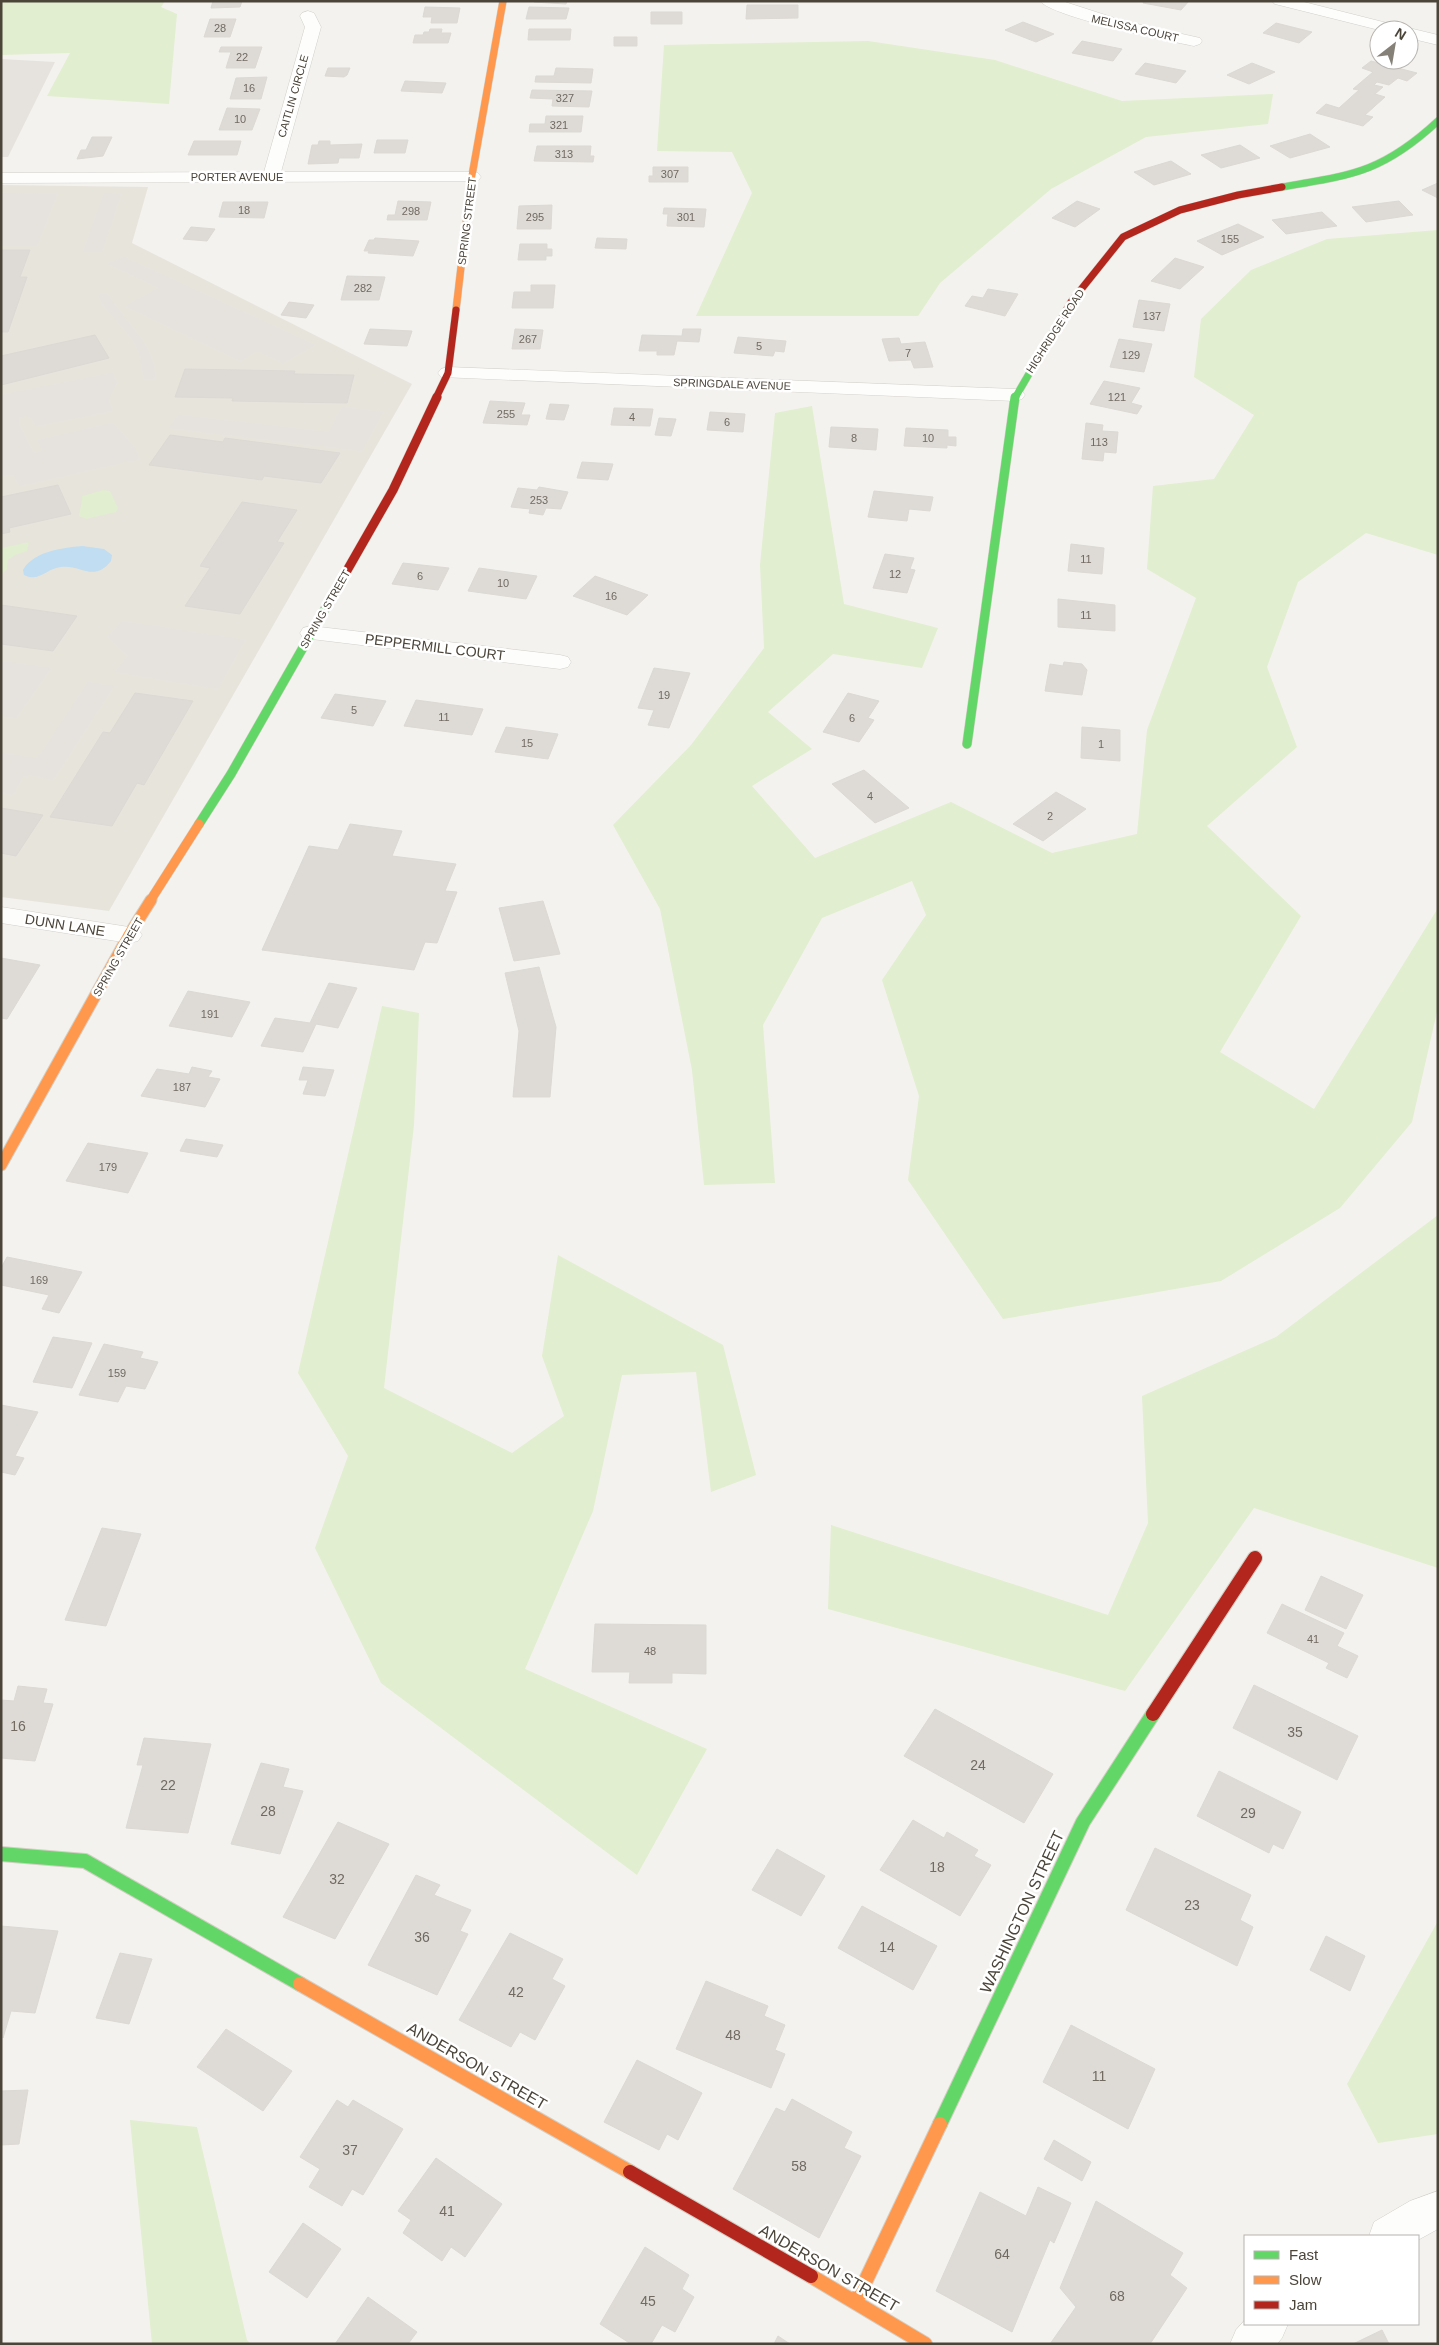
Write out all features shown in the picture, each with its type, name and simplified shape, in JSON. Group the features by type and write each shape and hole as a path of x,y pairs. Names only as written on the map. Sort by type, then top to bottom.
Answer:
{"street":[{"name":"SPRING STREET","path":"1,1165 129,935 231,774 393,490 448,373 472,177 503,1"},
{"name":"MELISSA COURT","path":"1048,1 1077,13 1130,29 1194,41"},
{"path":"1280,1 1369,23"},
{"name":"CAITLIN CIRCLE","path":"271,177 313,27 308,16"},
{"path":"1419,35 1438,40"},
{"name":"HIGHRIDGE ROAD","path":"967,744 1015,395 1072,302 1123,237 1180,210 1238,195 1345,175 1383,163 1423,135 1438,121"},
{"name":"PORTER AVENUE","path":"1,178 472,177"},
{"name":"SPRINGDALE AVENUE","path":"448,373 1015,395"},
{"name":"PEPPERMILL COURT","path":"311,633 560,662"},
{"name":"DUNN LANE","path":"1,915 129,935"},
{"name":"WASHINGTON STREET","path":"856,2301 1083,1822 1255,1558"},
{"name":"ANDERSON STREET","path":"1,1854 84,1861 856,2301 925,2344"},
{"path":"1390,2235 1424,2214 1438,2210"},
{"path":"1250,2344 1267,2325"}],"shaded area":[{"path":"1,59 55,62 8,157 1,157"},
{"path":"1,185 148,187 132,243 412,384 109,911 1,897"},
{"path":"1,193 57,194 37,246 1,246"},
{"path":"104,193 121,194 102,252 83,252"},
{"path":"124,257 315,345 283,363 258,351 240,361 125,306 159,288 108,264"},
{"path":"106,293 146,345 154,364 155,379 144,379 139,352 133,340 103,305 98,295"},
{"path":"112,373 117,382 109,400 112,411 36,426 31,418 26,416 19,418 19,424 33,452 37,453 42,451 38,440 113,423 135,448 139,459 20,486 13,475 1,476 1,395"},
{"path":"342,407 383,412 362,451 168,428 179,415 329,432"},
{"path":"122,621 245,640 218,689 115,672 128,656 108,637"},
{"path":"1,661 51,668 16,718 1,716"},
{"path":"88,682 114,686 53,780 31,775 22,778 13,795 1,793 1,753 38,758"}],"green space":[{"path":"1,1 165,1 161,7 177,14 169,104 47,96 70,53 1,55"},
{"path":"868,41 995,60 1122,101 1273,94 1268,124 1146,137 1051,189 940,283 918,316 696,316 752,193 732,152 657,151 664,45"},
{"path":"1438,230 1438,555 1366,533 1298,582 1267,667 1297,747 1207,826 1301,916 1220,1052 1314,1109 1438,908 1438,1007 1412,1122 1340,1208 1221,1281 1003,1319 908,1180 919,1096 882,980 926,915 912,881 822,918 763,1025 775,1183 704,1185 692,1070 660,909 613,825 691,745 764,648 760,565 775,413 812,406 844,604 938,628 922,668 833,654 768,712 812,749 752,786 815,858 951,802 1052,853 1137,834 1147,730 1196,598 1147,569 1153,486 1214,479 1254,415 1194,377 1201,319 1251,270 1327,239"},
{"path":"103,490 110,491 118,508 116,512 86,519 79,516 82,496"},
{"path":"29,542 27,551 15,555 8,560 7,569 1,576 1,548"},
{"path":"382,1006 419,1013 414,1125 384,1388 512,1453 564,1416 542,1356 558,1255 723,1345 756,1475 711,1492 696,1372 622,1375 593,1511 525,1669 707,1749 637,1875 381,1683 315,1548 348,1456 298,1373"},
{"path":"1438,1215 1438,1568 1254,1508 1125,1691 828,1609 831,1525 1108,1615 1148,1523 1142,1396 1276,1337"},
{"path":"1438,1921 1438,2134 1378,2143 1347,2084"},
{"path":"130,2120 197,2127 247,2340 251,2344 152,2344"}],"water":[{"path":"82,546 104,549 112,555 111,561 99,571 93,572 61,567 39,576 29,577 24,575 23,570 28,564 41,555 57,549"}],"building":[{"path":"213,1 242,1 240,7 211,8"},
{"path":"534,1 567,1 566,4 534,2"},
{"path":"1144,1 1189,1 1181,10 1143,3"},
{"path":"747,5 798,5 798,18 746,19"},
{"path":"425,7 460,8 457,23 431,23 432,17 423,17"},
{"path":"529,7 569,8 566,19 526,19"},
{"path":"651,12 682,12 682,24 651,24"},
{"path":"210,19 236,19 230,37 204,37"},
{"path":"1023,22 1054,34 1036,42 1005,30"},
{"path":"1276,23 1312,32 1299,43 1263,33"},
{"path":"430,29 442,29 441,33 451,33 448,43 413,43 415,35 423,35 424,32 429,32"},
{"path":"529,29 571,29 570,40 528,40"},
{"path":"614,37 637,37 637,46 614,46"},
{"path":"1082,41 1122,49 1113,61 1072,53"},
{"path":"221,47 262,47 255,68 226,68 231,52 219,52"},
{"path":"1145,63 1186,71 1176,83 1135,74"},
{"path":"1252,63 1275,72 1249,84 1227,75"},
{"path":"1369,63 1369,70 1406,70 1417,73 1407,81 1398,78 1389,85 1377,82 1374,85 1383,87 1375,94 1385,97 1365,115 1373,117 1363,126 1316,113 1326,104 1339,108 1359,90 1353,89 1373,72 1362,68"},
{"path":"328,68 350,68 344,77 325,76"},
{"path":"556,68 593,69 591,83 535,82 536,76 554,76"},
{"path":"267,77 261,99 230,99 236,78"},
{"path":"405,81 446,83 442,93 401,91"},
{"path":"532,90 592,91 589,107 552,106 553,99 530,98"},
{"path":"227,108 260,109 252,130 219,130"},
{"path":"546,116 583,116 581,132 529,132 530,124 545,124"},
{"path":"1310,134 1330,147 1290,158 1270,146"},
{"path":"92,137 112,137 103,156 77,159 81,150 86,150"},
{"path":"377,140 408,140 405,153 374,153"},
{"path":"194,141 241,141 237,155 188,155"},
{"path":"319,141 330,141 330,145 362,144 359,158 339,158 338,163 308,164 312,145 318,145"},
{"path":"1240,145 1260,158 1221,168 1201,155"},
{"path":"537,146 591,146 590,156 594,156 593,162 534,161"},
{"path":"1171,161 1191,174 1154,185 1134,172"},
{"path":"653,167 688,167 688,182 649,182 649,176 653,176"},
{"path":"1438,183 1438,198 1422,190"},
{"path":"398,201 431,202 427,220 387,220 388,215 395,215"},
{"path":"1077,201 1100,209 1075,227 1052,218"},
{"path":"1399,201 1413,215 1366,222 1352,207"},
{"path":"223,202 268,202 264,218 219,217"},
{"path":"552,205 551,229 517,229 519,206"},
{"path":"664,208 706,209 704,227 667,226 668,214 663,214"},
{"path":"1322,212 1337,226 1286,234 1272,220"},
{"path":"1238,224 1264,237 1222,255 1197,241"},
{"path":"191,227 215,229 207,241 183,239"},
{"path":"375,238 419,241 413,256 368,253 369,251 364,251 369,240 374,240"},
{"path":"597,238 627,239 626,249 595,248"},
{"path":"520,244 547,244 547,249 552,249 552,256 546,256 546,260 518,260"},
{"path":"1,250 30,250 20,277 27,277 8,332 1,332"},
{"path":"1175,258 1204,267 1180,289 1151,281"},
{"path":"347,276 385,277 379,300 341,300"},
{"path":"531,285 555,285 553,308 512,308 514,292 531,292"},
{"path":"988,289 1018,294 1005,316 965,306 972,296 983,298"},
{"path":"1139,300 1170,304 1164,331 1133,327"},
{"path":"289,302 314,305 306,318 281,315"},
{"path":"370,329 412,331 407,346 364,344"},
{"path":"515,329 543,330 540,349 512,349"},
{"path":"683,329 701,329 699,342 677,341 674,355 657,355 657,351 639,351 642,335 682,336"},
{"path":"95,335 109,358 1,385 1,356"},
{"path":"738,337 786,341 784,352 775,351 773,356 734,353"},
{"path":"899,338 901,344 925,342 933,367 914,368 911,360 889,361 882,339"},
{"path":"1119,339 1152,344 1144,372 1110,367"},
{"path":"185,369 295,371 294,374 354,375 347,403 232,401 233,398 175,397"},
{"path":"1104,381 1140,388 1131,403 1142,406 1137,414 1090,404"},
{"path":"490,401 525,403 521,415 530,415 527,425 483,423"},
{"path":"550,404 569,405 564,420 546,419"},
{"path":"614,408 653,409 650,426 611,425"},
{"path":"710,412 745,414 743,432 707,430"},
{"path":"659,418 676,419 671,436 655,435"},
{"path":"1086,423 1103,425 1102,431 1118,432 1116,453 1104,452 1103,461 1082,459"},
{"path":"831,427 878,429 876,450 829,447"},
{"path":"906,428 948,430 948,437 956,437 956,446 947,445 947,448 904,446"},
{"path":"170,435 223,442 225,438 340,453 321,483 264,476 262,480 149,465"},
{"path":"582,462 613,464 608,480 577,478"},
{"path":"58,485 71,514 9,528 10,532 1,534 1,497"},
{"path":"539,487 568,492 561,509 546,508 543,515 529,513 530,509 511,507 518,488 537,490"},
{"path":"874,491 933,497 930,511 909,509 907,521 868,517"},
{"path":"242,502 297,510 277,542 284,543 240,614 185,606 210,568 200,566"},
{"path":"1071,544 1104,548 1102,574 1068,571"},
{"path":"885,554 914,558 910,569 915,570 907,593 873,588"},
{"path":"403,563 449,568 438,590 392,584"},
{"path":"479,568 537,576 526,599 468,591"},
{"path":"595,576 648,595 627,615 573,596"},
{"path":"1058,599 1115,605 1115,631 1058,627"},
{"path":"1,605 77,616 53,651 1,644"},
{"path":"1064,662 1082,664 1087,670 1082,695 1045,691 1050,664 1063,666"},
{"path":"654,668 690,673 669,728 648,725 654,710 638,708"},
{"path":"135,693 193,701 144,785 137,783 112,826 50,817 103,732 110,733"},
{"path":"848,693 879,701 868,718 874,720 859,742 823,732"},
{"path":"335,694 386,701 373,726 321,718"},
{"path":"416,700 483,709 472,735 404,726"},
{"path":"506,727 558,734 548,759 495,752"},
{"path":"1082,727 1120,730 1120,761 1081,758"},
{"path":"864,770 909,808 875,823 832,784"},
{"path":"1056,792 1086,809 1043,841 1013,824"},
{"path":"1,808 43,815 16,856 1,853"},
{"path":"350,824 402,831 392,856 456,864 445,891 457,892 437,943 425,942 414,970 262,950 309,846 338,850"},
{"path":"543,901 560,954 514,961 499,908"},
{"path":"1,958 40,965 7,1019 1,1018"},
{"path":"539,967 556,1027 550,1097 513,1097 519,1031 505,973"},
{"path":"329,983 357,988 338,1028 316,1024 303,1052 261,1046 275,1018 310,1023"},
{"path":"188,991 250,1002 232,1037 169,1026"},
{"path":"192,1067 212,1071 208,1077 220,1079 205,1107 141,1096 157,1069 189,1074"},
{"path":"303,1067 334,1070 325,1096 303,1094 308,1080 299,1080"},
{"path":"186,1139 223,1145 217,1157 180,1151"},
{"path":"88,1143 148,1153 128,1193 66,1181"},
{"path":"7,1257 82,1272 59,1313 42,1309 49,1295 1,1285 1,1268"},
{"path":"53,1337 92,1343 72,1388 33,1382"},
{"path":"104,1344 143,1352 140,1358 158,1362 145,1389 126,1386 118,1402 79,1395"},
{"path":"1,1405 38,1412 15,1456 24,1458 15,1475 1,1472"},
{"path":"102,1528 141,1534 106,1626 65,1620"},
{"path":"1321,1576 1363,1595 1346,1629 1305,1610"},
{"path":"1282,1604 1344,1633 1337,1646 1358,1656 1347,1678 1326,1668 1329,1663 1267,1633"},
{"path":"595,1624 706,1625 706,1674 672,1673 672,1683 629,1683 630,1672 592,1672"},
{"path":"1254,1685 1358,1736 1337,1780 1233,1728"},
{"path":"18,1686 47,1689 43,1703 53,1704 35,1761 1,1758 1,1700 14,1701"},
{"path":"935,1709 1053,1774 1024,1823 904,1756"},
{"path":"144,1738 211,1744 188,1833 126,1828 143,1765 137,1765"},
{"path":"261,1763 289,1769 283,1787 303,1791 280,1854 231,1844"},
{"path":"1219,1771 1301,1812 1283,1849 1273,1844 1269,1853 1197,1816"},
{"path":"913,1820 944,1838 947,1832 978,1850 974,1856 991,1865 960,1916 880,1870"},
{"path":"338,1822 389,1844 335,1939 283,1917"},
{"path":"1155,1848 1251,1895 1240,1920 1253,1927 1237,1966 1126,1910"},
{"path":"777,1849 825,1876 801,1916 752,1890"},
{"path":"416,1875 440,1885 434,1895 471,1910 460,1931 468,1934 437,1995 368,1965"},
{"path":"862,1906 937,1946 913,1990 838,1948"},
{"path":"1,1926 58,1931 35,2013 11,2011 3,2038"},
{"path":"510,1933 563,1959 552,1979 565,1986 535,2040 520,2032 511,2047 459,2020"},
{"path":"1326,1936 1365,1956 1350,1991 1310,1970"},
{"path":"120,1953 152,1959 129,2024 96,2018"},
{"path":"706,1981 768,2006 764,2016 785,2025 775,2050 785,2054 771,2088 676,2049"},
{"path":"1071,2025 1155,2069 1128,2129 1043,2082"},
{"path":"226,2029 292,2071 263,2111 197,2067"},
{"path":"637,2060 702,2093 678,2140 667,2134 659,2150 604,2122"},
{"path":"28,2090 19,2144 1,2145 1,2091"},
{"path":"792,2099 852,2132 844,2148 861,2156 819,2238 733,2189 776,2108 785,2112"},
{"path":"337,2100 348,2107 353,2100 403,2129 363,2195 352,2189 342,2206 309,2187 320,2169 300,2157"},
{"path":"1054,2140 1091,2162 1082,2181 1044,2159"},
{"path":"436,2158 502,2204 465,2257 451,2247 442,2261 403,2233 411,2220 398,2211"},
{"path":"1038,2187 1071,2203 1054,2243 1050,2240 1012,2332 936,2291 980,2192 1026,2216"},
{"path":"1096,2201 1183,2253 1170,2275 1187,2288 1150,2344 1050,2344 1076,2307 1060,2288"},
{"path":"303,2223 341,2249 307,2298 269,2272"},
{"path":"645,2247 689,2275 682,2289 694,2297 675,2332 662,2325 651,2344 631,2344 600,2324"},
{"path":"368,2297 417,2332 408,2344 335,2344"},
{"path":"1382,2330 1389,2344 1353,2344"},
{"path":"778,2336 790,2344 774,2344"}],"traffic: fast":[{"path":"1282,187 1334,178 1359,172 1383,163 1405,149 1438,121"},
{"path":"967,744 1015,395 1051,336"},
{"path":"199,824 231,774 333,595"},
{"path":"940,2124 1083,1822 1153,1714"},
{"path":"1,1854 85,1861 300,1984"}],"traffic: slow":[{"path":"456,310 471,181 503,1"},
{"path":"1,1165 129,935 199,824"},
{"path":"300,1984 630,2172"},
{"path":"856,2301 940,2124"},
{"path":"811,2276 925,2344"}],"traffic: jam":[{"path":"1051,336 1071,302 1123,237 1180,210 1238,195 1282,187"},
{"path":"333,595 393,490 448,373 456,310"},
{"path":"1153,1714 1255,1558"},
{"path":"630,2172 811,2276"}]}
